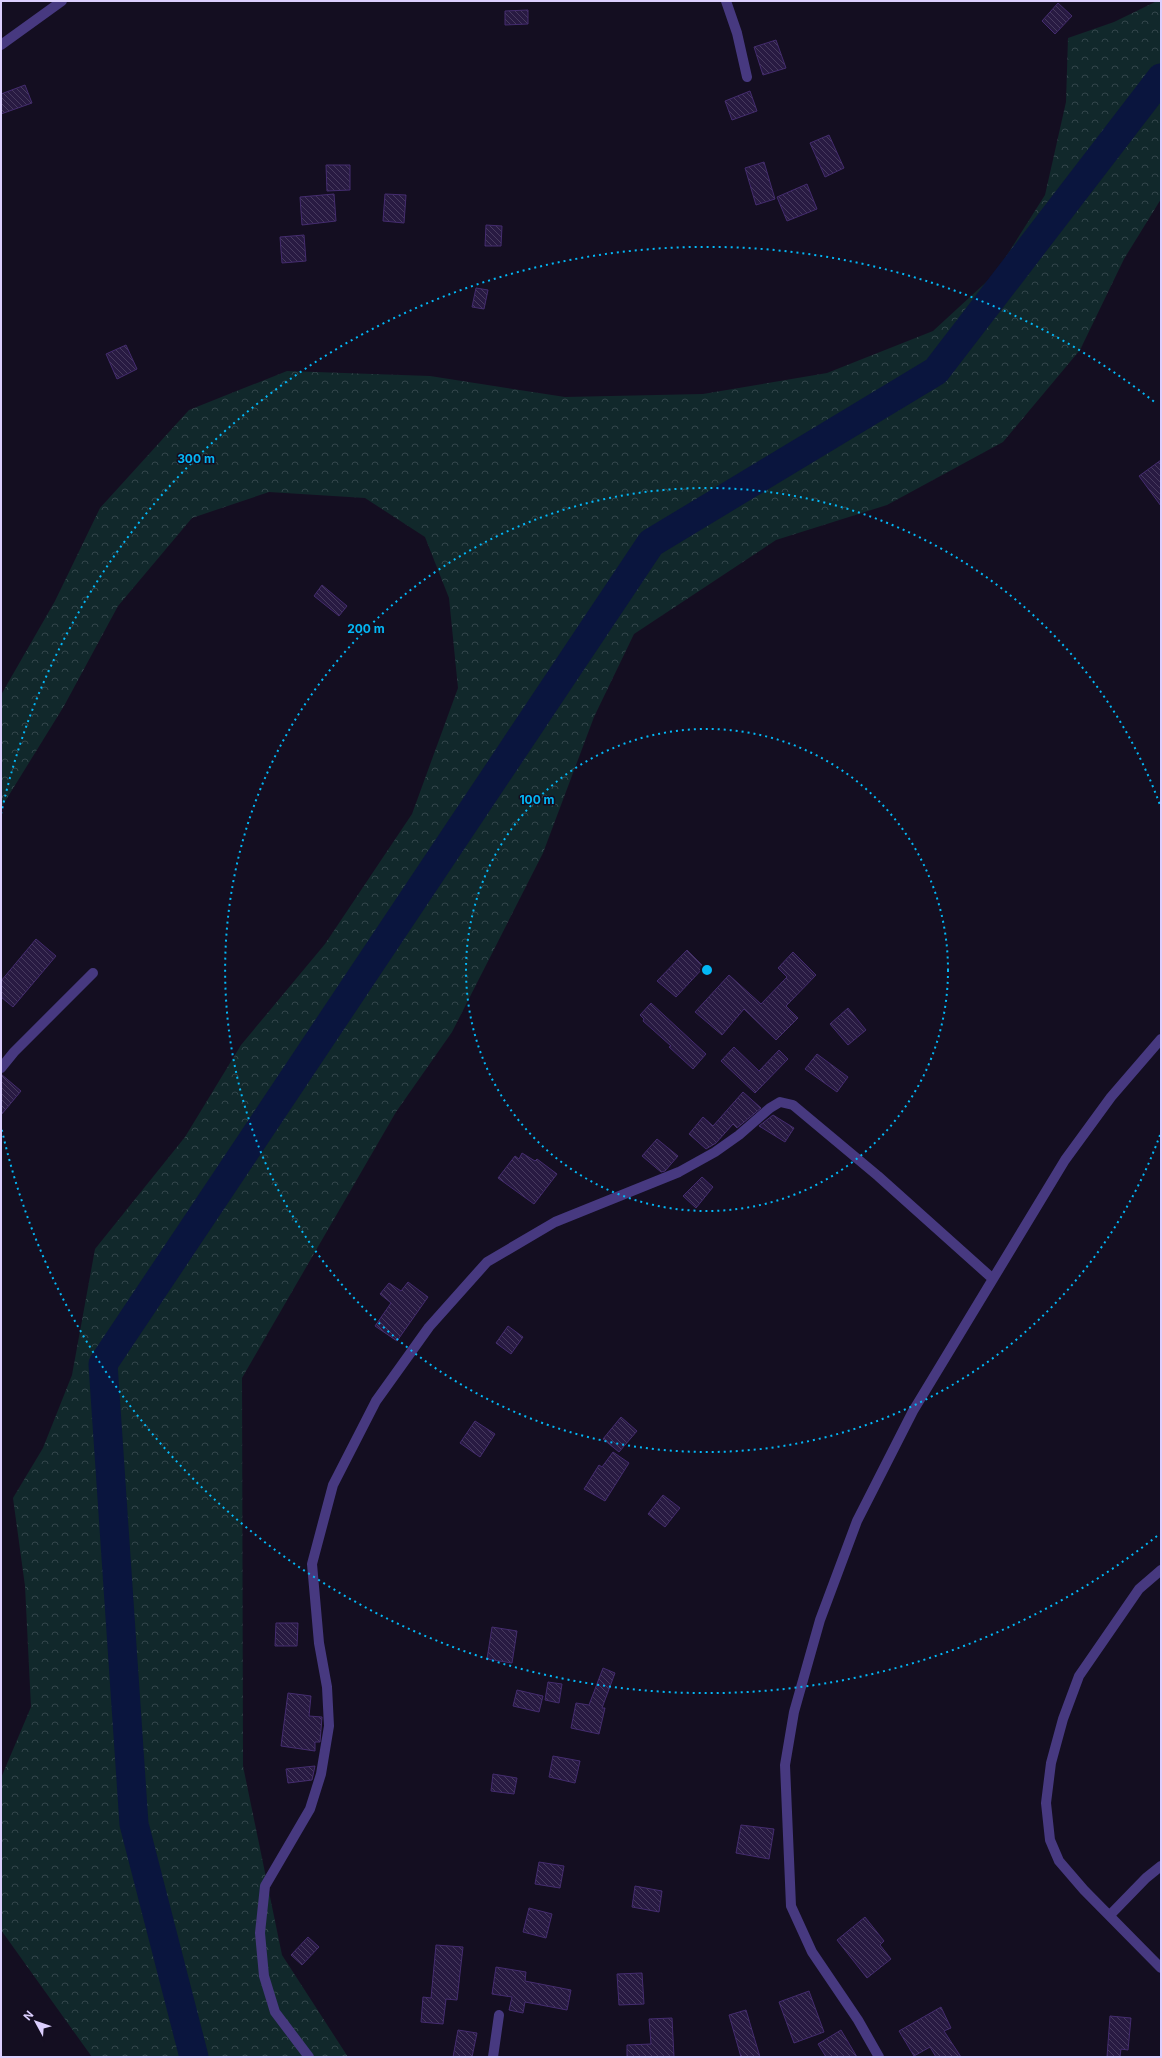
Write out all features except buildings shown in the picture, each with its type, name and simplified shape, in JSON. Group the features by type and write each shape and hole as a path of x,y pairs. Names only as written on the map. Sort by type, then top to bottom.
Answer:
{"street":[{"path":"1,45 62,1"},
{"path":"726,1 737,33 747,77"},
{"path":"1,1068 14,1052 93,973"},
{"path":"879,2057 858,2020 812,1952 791,1906 785,1765 794,1712 820,1620 857,1521 912,1411 1065,1160 1111,1097 1161,1039"},
{"path":"309,2057 275,2012 264,1976 260,1933 265,1886 310,1809 321,1774 329,1726 327,1687 319,1643 312,1564 333,1486 376,1401 429,1326 487,1262 555,1222 679,1172 715,1152 739,1135 770,1108 780,1102 793,1106 799,1110 878,1176 993,1279"},
{"path":"1161,1570 1139,1589 1079,1676 1063,1719 1050,1763 1046,1802 1050,1840 1059,1861 1084,1890 1161,1968"},
{"path":"1110,1915 1146,1878 1161,1866"},
{"path":"493,2057 498,2015"}],"green space":[{"path":"1157,1 1161,1 1161,199 1124,259 1080,350 1003,442 887,505 776,540 634,634 594,717 543,853 452,1032 396,1112 242,1378 243,1766 282,1955 348,2057 92,2057 1,1930 1,1778 31,1707 25,1586 13,1498 43,1448 72,1375 95,1249 185,1137 241,1045 325,944 412,814 458,688 449,598 425,537 365,498 269,492 192,518 118,606 64,706 1,808 1,695 55,601 100,508 189,410 287,371 430,376 565,397 703,394 827,373 933,331 995,274 1045,195 1066,102 1068,38 1114,22"}],"waterway":[{"path":"194,2057 134,1824 103,1364 651,543 936,371 1161,78"}]}
